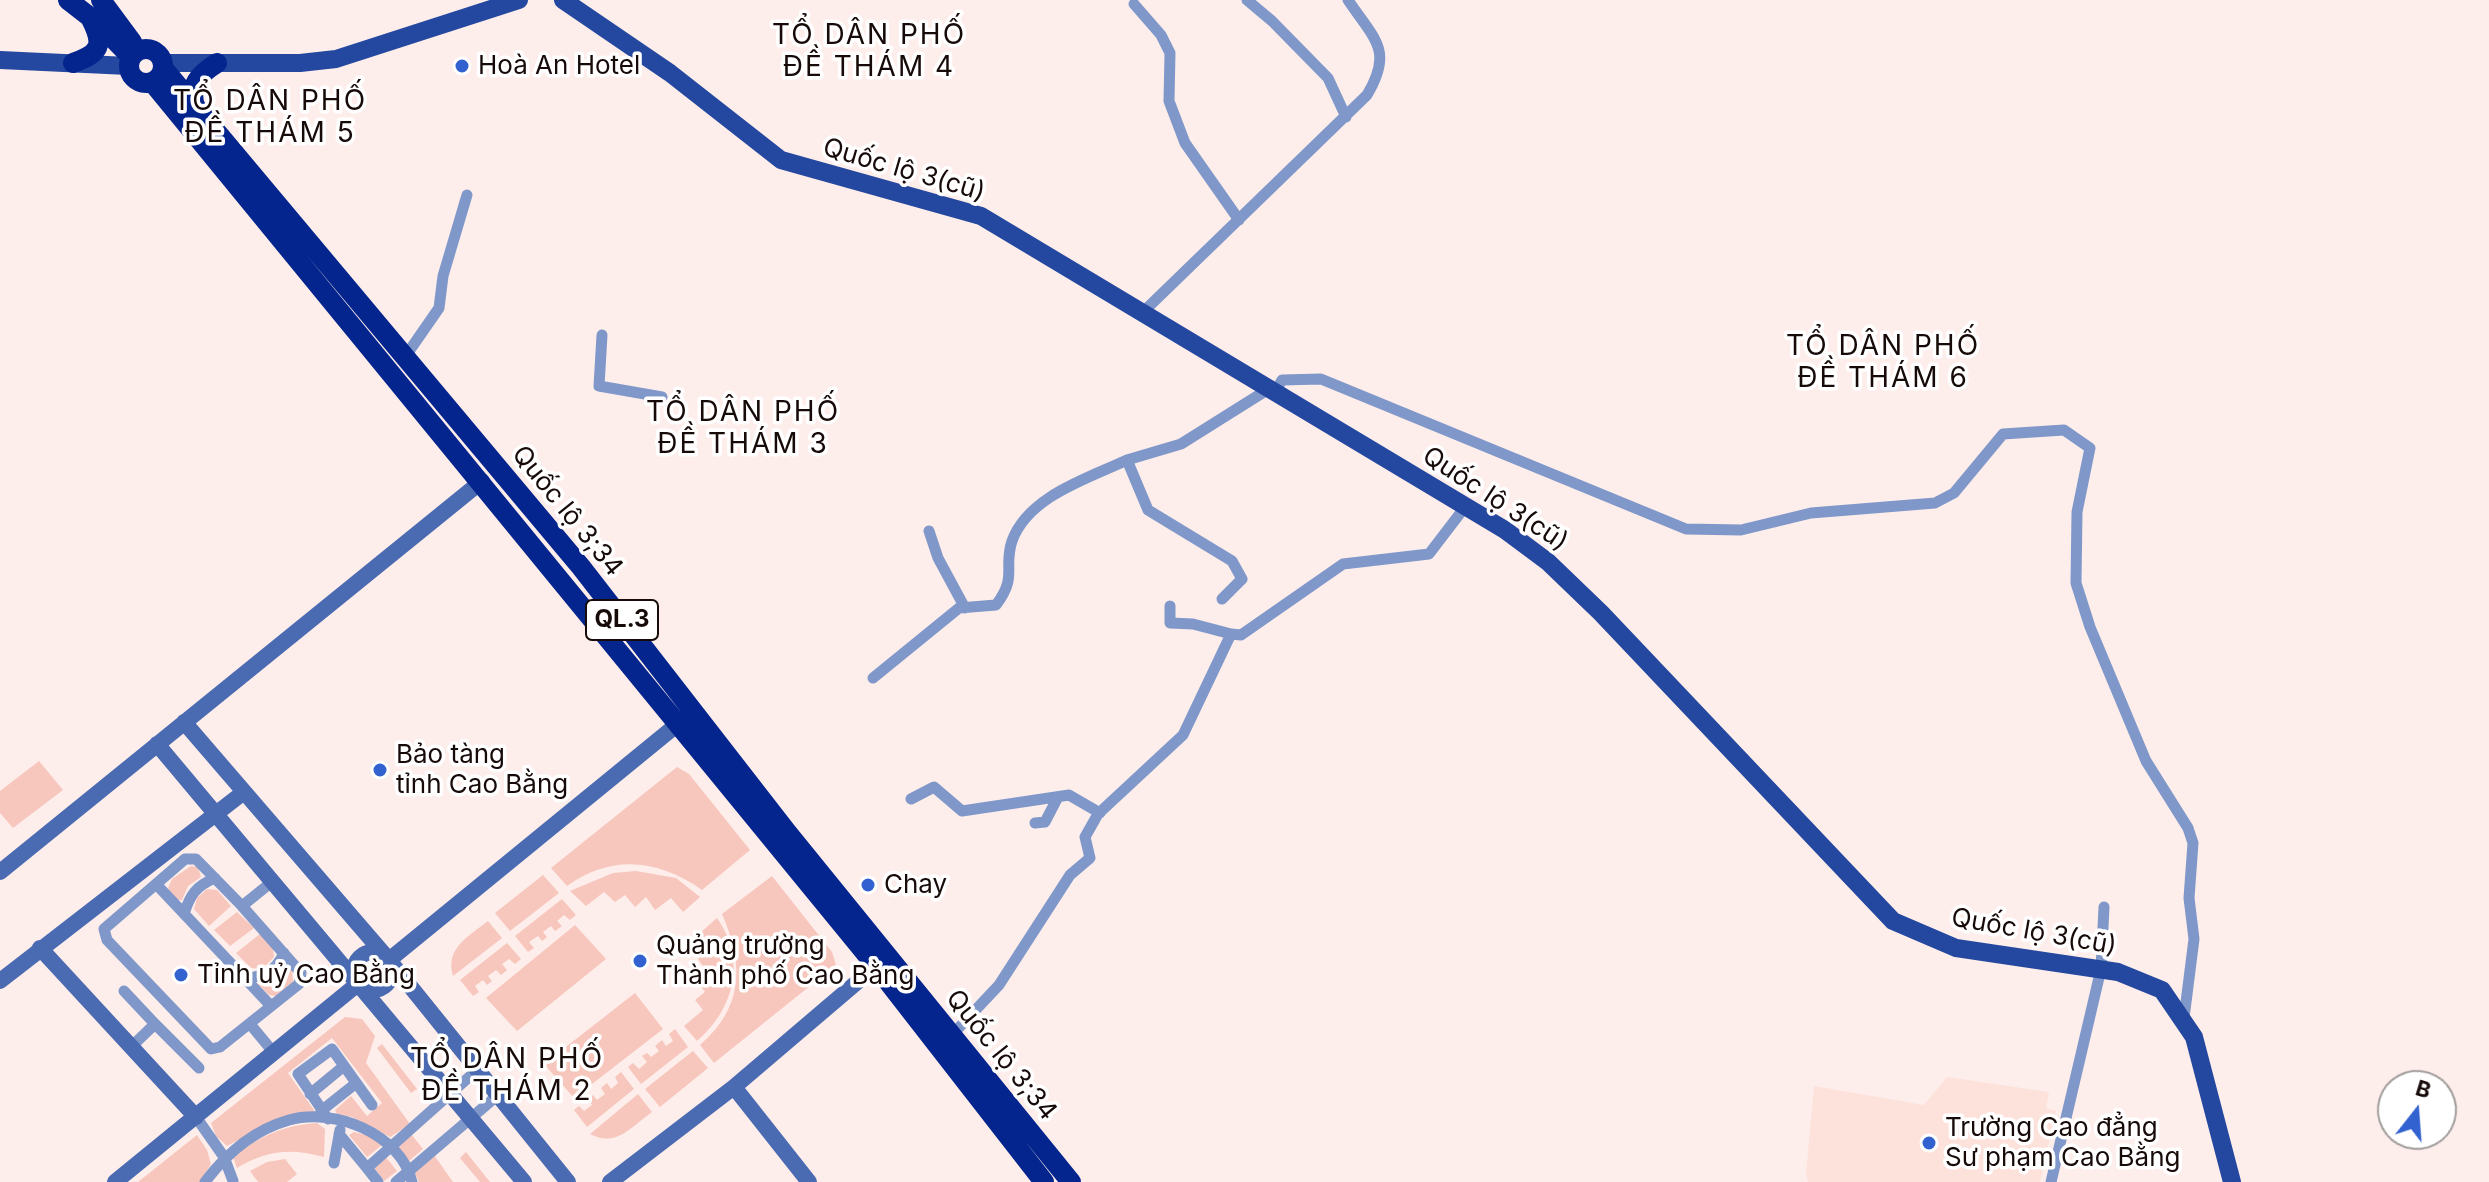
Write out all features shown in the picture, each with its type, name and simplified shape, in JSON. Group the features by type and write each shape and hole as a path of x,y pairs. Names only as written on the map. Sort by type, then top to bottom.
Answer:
{"highway":[{"path":"68,0 95,8 133,58 138,81 159,71 156,52 133,58"},
{"path":"73,63 90,57 97,50 100,36 95,8"},
{"path":"195,107 192,93 195,82 217,63"},
{"name":"Quốc lộ 3;34","path":"159,71 195,107 578,564 686,718"},
{"name":"Quốc lộ 3;34","path":"159,71 482,481 561,578 686,718 882,961 1044,1182"},
{"path":"561,578 578,564"},
{"name":"Quốc lộ 3;34","path":"882,961 952,1035 1071,1182"}],"main road":[{"path":"159,71 217,63 336,59 519,0"},
{"name":"Quốc lộ 3(cũ)","path":"563,0 670,73 781,160 981,216 1527,546 1568,580 1893,921 1933,941 1980,953 2101,969 2151,983 2171,1000 2184,1018 2203,1065 2232,1182"},
{"path":"0,60 73,63 133,58"}],"street":[{"path":"1247,0 1328,78 1346,117"},
{"path":"1141,314 1367,95 1380,74 1381,60 1377,44 1348,0"},
{"path":"1134,4 1161,35 1170,53 1169,101 1185,143 1239,220"},
{"path":"405,357 439,308 443,276 467,195"},
{"path":"602,335 599,386 662,397"},
{"path":"873,678 959,608 996,605 1009,588 1012,541 1033,511 1065,489 1127,460 1181,444 1291,377 1321,379 1686,529 1741,530 1811,513 1935,503 1954,493 2003,434 2064,430 2090,448 2077,512 2076,583 2090,627 2146,761 2188,828 2193,843 2189,898 2194,939 2184,1018"},
{"path":"1127,460 1148,510 1232,561 1242,579 1222,599"},
{"path":"0,872 482,481"},
{"path":"1170,606 1170,623 1193,624 1241,635 1343,564 1429,554 1465,507"},
{"path":"929,531 938,558 965,608"},
{"path":"952,1035 999,985 1070,875 1090,858 1085,837 1100,813 1183,735 1231,634"},
{"path":"389,960 686,718"},
{"path":"184,722 389,960 568,1182"},
{"path":"157,744 524,1182"},
{"path":"911,799 934,787 962,811 1069,795 1100,813"},
{"path":"0,981 244,792"},
{"path":"1035,823 1045,822 1058,797"},
{"path":"185,859 196,859 215,878 301,973 299,984 220,1047 211,1049 107,940 104,929 185,859"},
{"path":"184,914 190,895 200,885 215,878"},
{"path":"242,906 273,881"},
{"path":"156,884 271,1006"},
{"path":"2051,1182 2101,969 2104,907"},
{"path":"40,948 196,1117 224,1157 233,1181"},
{"path":"373,952 389,960 392,971 388,983 377,989 359,983 355,966 361,956 373,952"},
{"path":"246,979 268,974 278,965 284,953"},
{"path":"610,1182 734,1087 882,961"},
{"path":"115,1182 359,983"},
{"path":"124,991 199,1068"},
{"path":"131,1047 155,1024"},
{"path":"250,1024 274,1053"},
{"path":"372,1105 332,1049 298,1074 324,1115 340,1128 378,1182"},
{"path":"310,1094 344,1066"},
{"path":"367,1168 477,1070"},
{"path":"205,1182 224,1157 266,1129 292,1119 324,1115 355,1084"},
{"path":"734,1087 809,1182"},
{"path":"396,1182 411,1176 498,1095"},
{"path":"340,1128 375,1134 391,1147 411,1176"},
{"path":"334,1163 340,1128"}],"shaded area":[{"path":"39,761 63,790 13,828 0,813 0,791"},
{"path":"677,767 689,774 750,850 702,890 669,872 635,864 601,869 567,886 551,868"},
{"path":"191,866 198,867 201,877 188,886 182,900 176,900 168,888 172,879"},
{"path":"636,871 676,878 700,897 683,912 671,898 655,910 646,897 635,907 625,895 615,902 604,892 586,906 570,891 613,873"},
{"path":"543,875 559,893 510,931 495,913"},
{"path":"772,876 832,952 836,965 714,1063 700,1045 725,1016 736,984 734,950 722,914"},
{"path":"207,889 217,890 231,906 209,926 194,909 197,898"},
{"path":"562,899 576,915 570,920 564,915 557,921 562,926 555,931 551,926 543,932 547,937 542,941 538,936 529,942 534,948 528,952 515,936"},
{"path":"237,912 254,928 230,946 214,930"},
{"path":"717,918 732,951 732,984 720,1015 697,1041 684,1026 703,1010 695,1000 705,992 696,980 707,972 698,959 711,947 700,933"},
{"path":"488,921 502,938 453,976 451,966 455,951"},
{"path":"575,925 606,959 517,1031 486,998"},
{"path":"260,934 273,949 274,957 262,969 251,968 236,953"},
{"path":"507,943 521,959 515,964 509,959 502,964 507,970 501,975 496,970 488,976 492,981 487,985 483,980 475,986 479,992 473,996 460,980"},
{"path":"286,968 292,968 293,982 276,996 269,995 258,984 275,980"},
{"path":"635,993 663,1029 574,1098 544,1064"},
{"path":"345,1017 362,1019 375,1036 366,1063 410,1124 390,1137 352,1117 337,1114 335,1110 351,1096 367,1116 382,1103 332,1038 288,1073 316,1113 284,1117 227,1146 216,1136 211,1123"},
{"path":"675,1029 688,1047 641,1084 628,1067 633,1063 639,1069 647,1062 642,1056 647,1053 651,1057 659,1051 655,1046 662,1040 666,1046 673,1041 669,1034"},
{"path":"382,1044 417,1089 411,1093 377,1048"},
{"path":"693,1051 708,1068 660,1107 645,1089"},
{"path":"621,1072 634,1089 587,1127 574,1110 579,1106 584,1111 592,1105 588,1099 593,1095 597,1100 605,1094 601,1088 607,1083 611,1089 618,1083 615,1077"},
{"name":"Trường Cao đẳng Sư phạm Cao Bằng","path":"1947,1077 2049,1092 2046,1108 2056,1111 2040,1182 1808,1182 1806,1174 1814,1086 1924,1105"},
{"path":"638,1094 652,1112 616,1137 599,1138 590,1134"},
{"path":"317,1123 325,1129 324,1157 279,1152 258,1157 237,1168 233,1157 262,1138 293,1126"},
{"path":"354,1132 370,1136 382,1145 367,1157 349,1135"},
{"path":"411,1134 423,1149 409,1161 397,1146"},
{"path":"197,1135 207,1150 211,1164 200,1182 138,1182"},
{"path":"466,1152 490,1182 480,1182 460,1158"},
{"path":"434,1155 453,1182 419,1182 414,1171"},
{"path":"385,1156 397,1171 384,1181 373,1166"},
{"path":"285,1159 297,1174 287,1182 258,1182 250,1171 267,1162"}],"place":[{"name":"Hoà An Hotel","path":"462,66"},
{"name":"Bảo tàng tỉnh Cao Bằng","path":"380,770"},
{"name":"Chay","path":"868,885"},
{"name":"Quảng trường Thành phố Cao Bằng","path":"640,961"},
{"name":"Tỉnh uỷ Cao Bằng","path":"181,975"},
{"name":"Trường Cao đẳng Sư phạm Cao Bằng","path":"1929,1143"}],"district":[{"name":"TỔ DÂN PHỐ ĐỀ THÁM 4","path":"869,52"},
{"name":"TỔ DÂN PHỐ ĐỀ THÁM 5","path":"270,118"},
{"name":"TỔ DÂN PHỐ ĐỀ THÁM 6","path":"1883,363"},
{"name":"TỔ DÂN PHỐ ĐỀ THÁM 3","path":"743,429"},
{"name":"TỔ DÂN PHỐ ĐỀ THÁM 2","path":"507,1076"}]}
